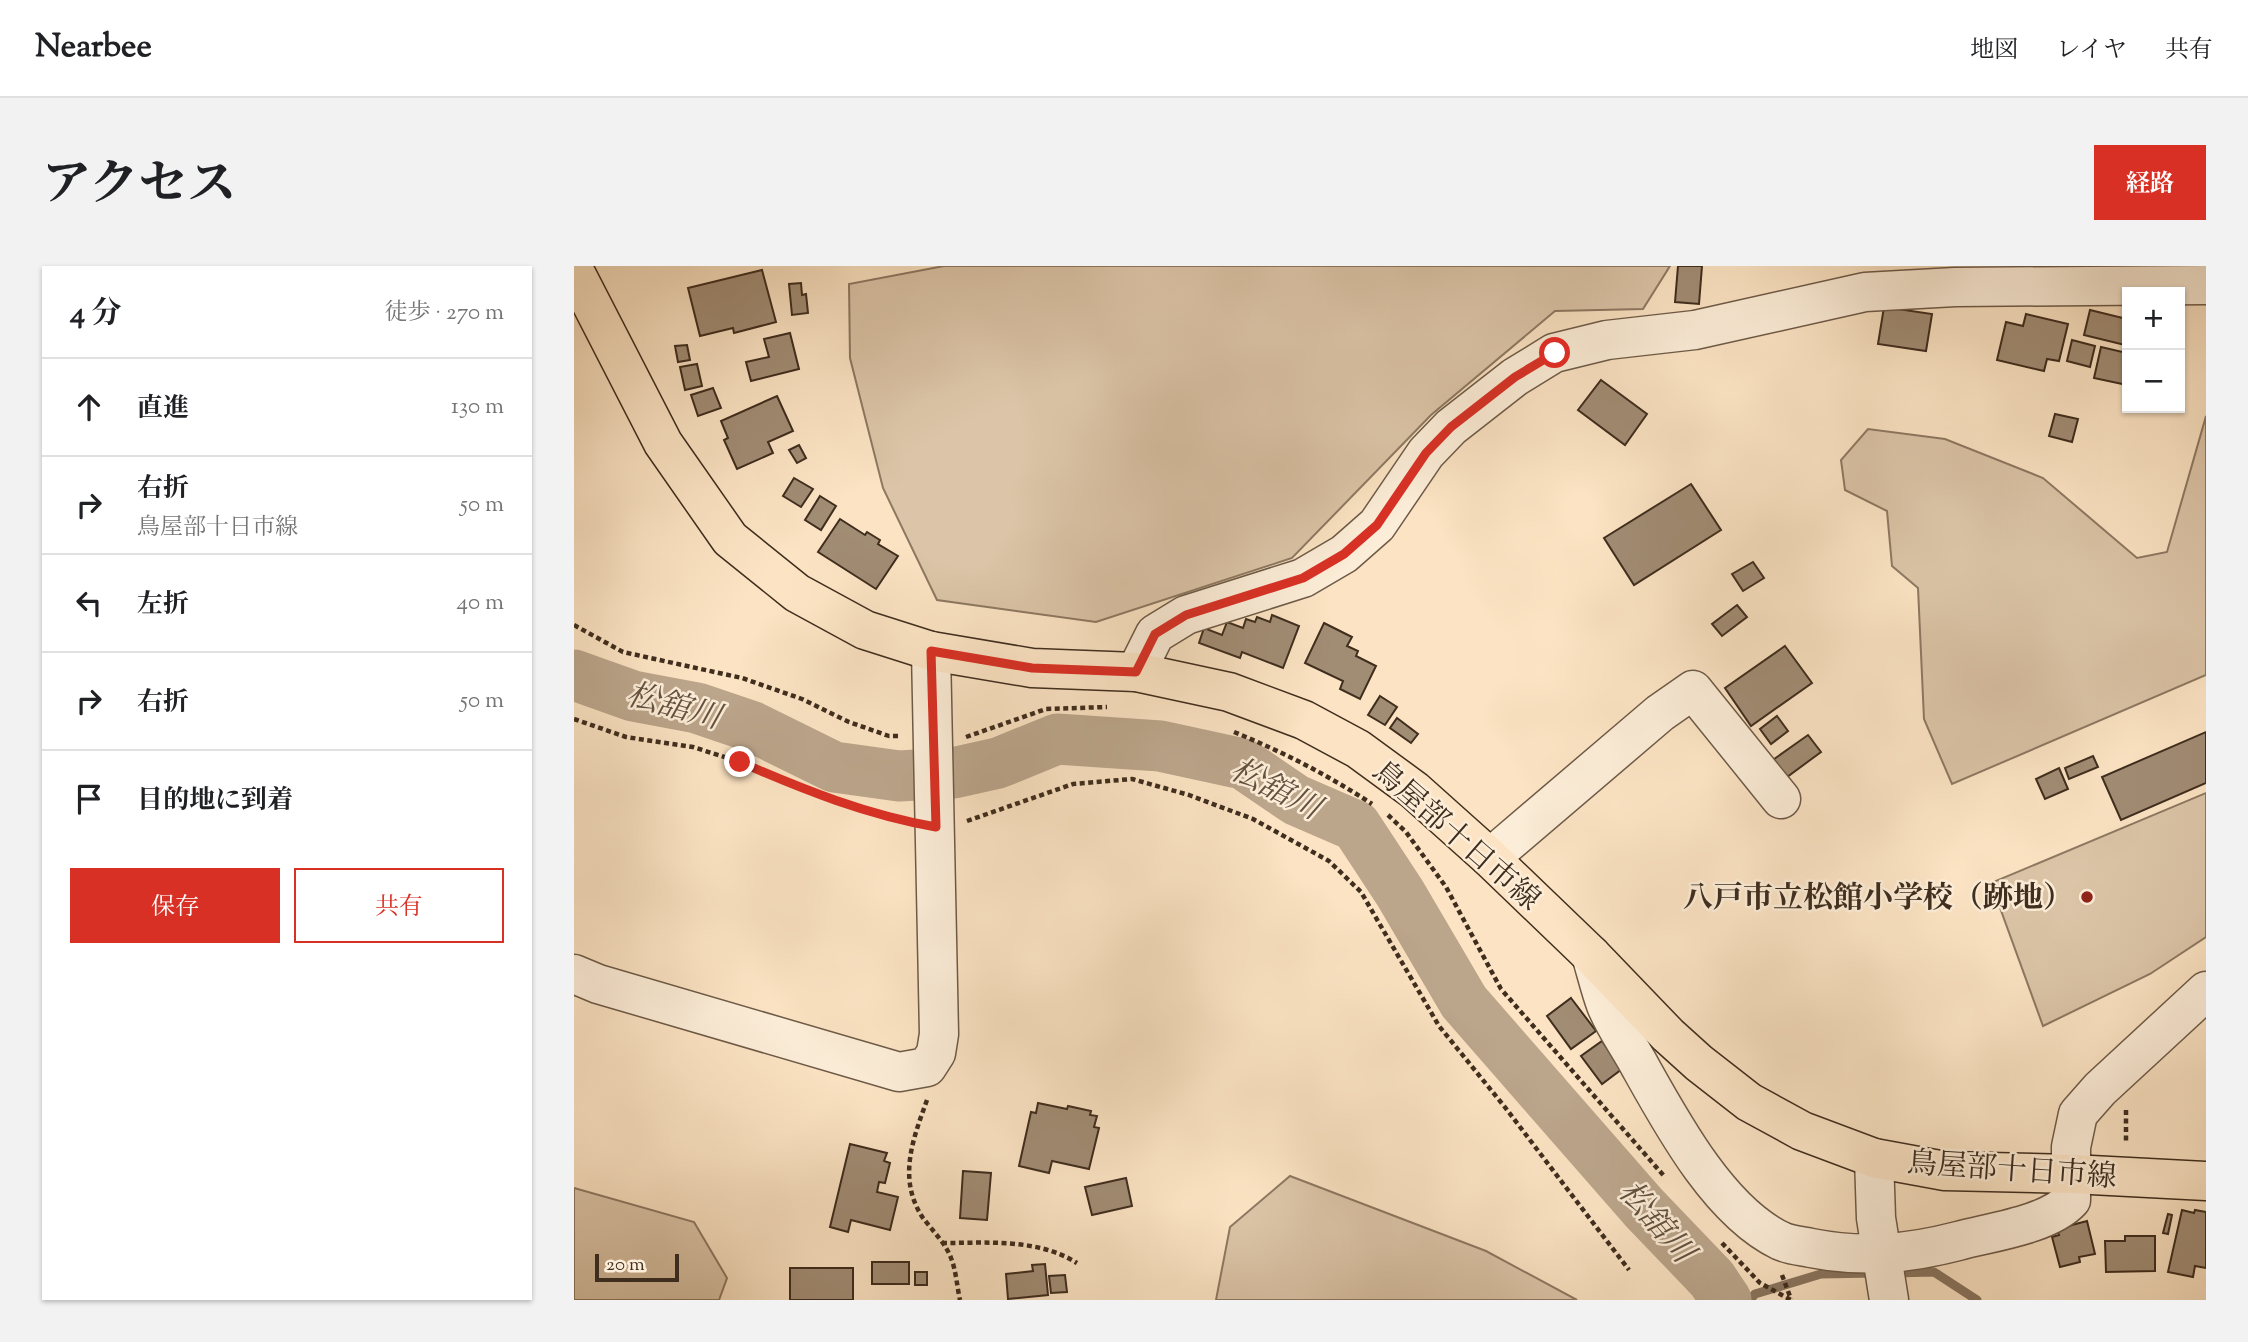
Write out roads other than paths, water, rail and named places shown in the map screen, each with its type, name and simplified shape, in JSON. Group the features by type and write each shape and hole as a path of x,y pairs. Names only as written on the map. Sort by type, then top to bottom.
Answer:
{"main road":[{"name":"鳥屋部十日市線","path":"574,270 663,443 730,539 797,593 865,630 931,651 1032,668 1136,672 1229,692 1304,720 1358,749 1414,790 1490,858 1699,1063 1749,1102 1802,1131 1874,1158 1945,1171 2206,1181"}],"street":[{"path":"1136,672 1155,634 1186,615 1303,578 1344,554 1377,525 1426,453 1451,427 1515,377 1555,353 1607,340 1695,330 1865,292 1955,287 2206,285"},
{"path":"574,974 597,984 899,1072 927,1067 936,1053 939,1034 931,651"},
{"path":"1490,858 1650,722 1693,690 1781,799"},
{"path":"1591,955 1607,1006 1666,1114 1707,1173 1742,1214 1766,1233 1783,1242 1850,1255 1881,1255 1938,1246 2035,1221 2063,1209 2071,1200 2071,1147 2078,1114 2100,1089 2206,991"},
{"path":"1874,1158 1876,1218 1889,1300"}],"waterway":[{"name":"松舘川","path":"574,675 633,696 697,708 753,727 834,767 899,776 953,773 998,763 1057,739 1160,746 1243,764 1296,800 1356,826 1400,893 1464,1002 1644,1208 1712,1279 1726,1300"},
{"path":"1893,1273 1934,1272 1977,1300"},
{"path":"1750,1300 1755,1294 1821,1274 1875,1273"}],"place":[{"name":"八戸市立松館小学校（跡地）","path":"2087,897"}]}
